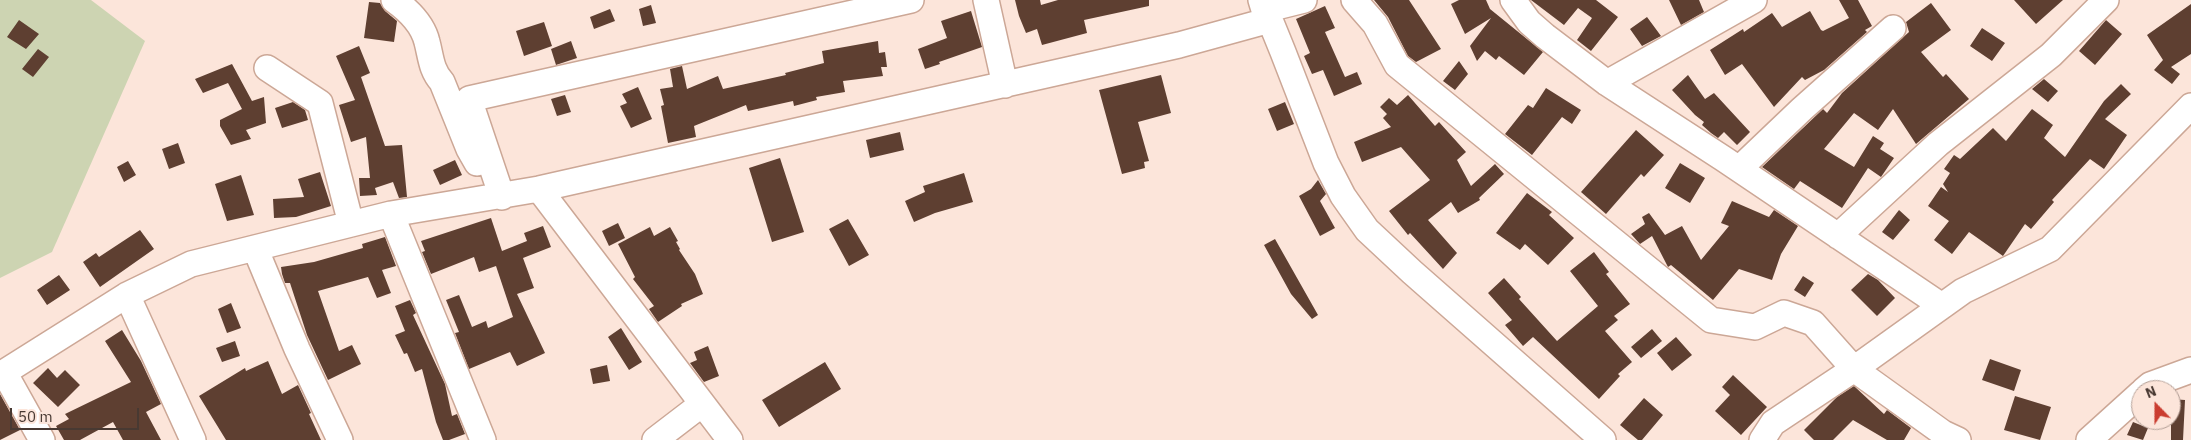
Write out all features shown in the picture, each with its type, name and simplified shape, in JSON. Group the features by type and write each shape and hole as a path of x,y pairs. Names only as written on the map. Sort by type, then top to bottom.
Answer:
{"street":[{"path":"394,0 403,6 422,29 435,75 457,102 502,197"},
{"path":"457,102 877,4 911,0"},
{"path":"986,0 1005,85"},
{"path":"502,197 1179,45 1265,10 1304,0"},
{"path":"1354,0 1375,24 1397,65 1711,320 1755,327 1784,313 1813,323 1854,369 1946,438"},
{"path":"1514,0 1529,22 1607,83 1942,306"},
{"path":"1838,236 1938,144 2051,55 2106,0"},
{"path":"1607,83 1737,4"},
{"path":"1265,10 1326,163 1343,196 1367,230 1603,440"},
{"path":"1738,169 1802,109 1894,28"},
{"path":"267,68 320,103 351,224"},
{"path":"457,102 468,149 477,163 480,190"},
{"path":"1762,440 1773,422 1854,369 1963,291 2050,249 2191,106"},
{"path":"42,440 2,374 127,295 191,264 391,214 480,190 493,184 502,197"},
{"path":"539,189 730,440"},
{"path":"391,214 483,440"},
{"path":"255,248 297,349 340,440"},
{"path":"127,295 193,440"},
{"path":"2164,380 2191,370"},
{"path":"2089,440 2131,402"},
{"path":"655,440 702,404"}],"green space":[{"path":"0,0 91,0 145,41 52,252 0,278"}],"building":[{"path":"1015,0 1040,0 1041,5 1058,0 1149,0 1149,6 1084,20 1087,33 1042,45 1037,29 1026,33"},
{"path":"1374,0 1409,0 1441,49 1416,62 1408,56 1388,17"},
{"path":"1459,0 1486,0 1490,9 1543,52 1524,75 1499,56 1496,60 1485,51 1477,61 1470,46 1491,18 1465,34 1451,4"},
{"path":"1531,0 1596,0 1618,17 1591,51 1577,40 1592,18 1578,8 1564,25"},
{"path":"1669,0 1699,0 1704,12 1681,25"},
{"path":"1839,0 1858,0 1872,26 1865,30 1867,32 1824,70 1805,80 1802,77 1774,107 1742,64 1725,75 1710,50 1743,29 1744,32 1772,13 1782,27 1810,11 1823,31 1849,18"},
{"path":"2014,0 2063,0 2036,24"},
{"path":"369,2 380,3 385,11 397,21 394,42 364,38"},
{"path":"1931,3 1951,30 1921,52 1943,77 1946,74 1969,99 1916,144 1893,109 1878,130 1854,113 1824,149 1854,167 1873,136 1884,143 1880,149 1894,158 1881,177 1868,168 1842,208 1800,181 1794,189 1762,167 1823,109 1827,113 1842,93 1909,32 1906,22"},
{"path":"2191,4 2191,54 2171,67 2180,74 2172,84 2154,70 2163,60 2147,35"},
{"path":"651,5 656,23 643,26 639,9"},
{"path":"1325,6 1335,28 1325,32 1345,77 1357,72 1362,84 1334,96 1323,70 1312,74 1304,56 1310,53 1296,19"},
{"path":"610,9 615,21 594,29 590,17"},
{"path":"971,11 982,47 925,69 918,49 947,38 941,21"},
{"path":"1647,17 1661,36 1642,46 1630,29"},
{"path":"19,20 39,34 26,49 7,37"},
{"path":"2106,20 2122,34 2095,65 2079,51"},
{"path":"544,22 552,46 524,56 516,31"},
{"path":"1982,28 2005,43 1992,61 1970,46"},
{"path":"571,41 577,58 556,65 551,49"},
{"path":"878,41 879,53 885,52 887,67 881,67 883,76 843,81 845,92 816,97 817,100 794,106 793,101 748,111 746,105 694,126 696,137 668,143 661,106 664,105 660,89 673,87 670,69 682,66 687,89 718,76 723,89 786,75 785,73 824,63 822,51"},
{"path":"359,46 370,73 361,77 385,146 402,145 407,197 399,198 393,182 375,188 377,195 360,196 359,178 370,178 366,137 351,142 339,105 355,100 336,56"},
{"path":"38,49 49,57 33,77 22,69"},
{"path":"1459,61 1468,74 1455,90 1443,81"},
{"path":"232,64 252,101 264,97 266,123 246,130 251,139 231,145 220,126 220,120 242,109 228,83 203,93 195,79"},
{"path":"1161,75 1171,113 1138,122 1149,161 1144,162 1145,168 1122,174 1099,90"},
{"path":"1688,75 1705,99 1714,93 1750,132 1737,145 1724,132 1718,138 1711,133 1702,125 1704,122 1672,90"},
{"path":"2044,79 2058,91 2048,102 2032,89"},
{"path":"2121,84 2131,94 2105,119 2127,135 2104,169 2090,159 2052,200 2054,202 2031,229 2025,224 2003,256 1969,232 1952,254 1934,240 1949,221 1928,206 1941,187 1948,192 1943,184 1950,173 1944,169 1954,155 1960,159 1993,128 2006,141 2032,109 2053,125 2044,138 2065,157 2104,101"},
{"path":"638,87 652,119 631,128 620,106 627,103 622,94"},
{"path":"1546,88 1581,110 1572,124 1562,117 1532,155 1505,134 1528,105 1533,108"},
{"path":"565,95 571,112 557,116 551,99"},
{"path":"1408,95 1435,126 1439,122 1466,152 1457,160 1471,186 1495,164 1504,174 1479,198 1480,200 1458,213 1451,202 1428,220 1457,253 1443,269 1410,233 1408,235 1389,211 1430,180 1401,147 1362,162 1354,142 1391,127 1383,118 1387,114 1380,107 1389,98 1397,105"},
{"path":"293,102 305,110 308,120 282,128 275,108"},
{"path":"1285,102 1294,124 1277,131 1268,109"},
{"path":"1636,130 1664,155 1644,177 1641,174 1606,214 1581,192"},
{"path":"900,132 904,150 870,158 866,140"},
{"path":"178,143 185,163 169,169 162,149"},
{"path":"780,158 804,232 772,242 749,168"},
{"path":"455,160 462,175 440,185 433,170"},
{"path":"128,161 136,175 124,182 117,167"},
{"path":"1680,163 1705,178 1690,203 1665,188"},
{"path":"320,172 331,206 296,217 274,218 273,199 304,197 298,179"},
{"path":"964,173 973,202 935,213 914,222 905,201 925,192 923,186"},
{"path":"241,175 254,215 227,221 215,184"},
{"path":"1318,180 1326,194 1320,201 1335,228 1320,236 1299,196 1311,189"},
{"path":"1527,193 1552,212 1549,215 1574,238 1548,265 1525,244 1520,250 1496,233"},
{"path":"1732,201 1769,217 1774,210 1798,226 1781,254 1772,280 1739,269 1713,300 1671,265 1668,267 1652,236 1640,244 1631,234 1645,224 1642,217 1649,213 1665,235 1682,226 1701,260 1729,226 1721,223"},
{"path":"1899,210 1910,220 1893,240 1882,232"},
{"path":"491,218 502,251 527,241 524,233 543,226 551,247 523,258 534,288 517,294 545,353 517,366 510,352 469,369 455,333 459,332 446,300 459,295 472,327 486,321 488,328 513,317 496,266 479,272 474,257 431,274 422,252 425,251 421,241"},
{"path":"848,219 869,255 849,266 829,229"},
{"path":"618,223 625,238 609,246 602,231"},
{"path":"650,227 654,236 670,227 678,241 676,242 679,250 695,274 703,294 681,304 682,306 658,322 649,309 654,306 633,279 635,277 618,244"},
{"path":"140,230 154,249 100,287 83,262 96,253 99,257"},
{"path":"385,237 396,266 382,270 391,293 377,298 368,277 318,291 339,351 352,345 361,364 328,380 307,335 290,283 285,283 281,267 314,262 363,248 362,244"},
{"path":"1275,239 1318,315 1312,319 1291,294 1264,245"},
{"path":"1594,252 1609,272 1606,274 1630,304 1614,316 1618,320 1605,331 1632,362 1618,374 1620,376 1599,399 1533,337 1523,346 1505,325 1512,320 1488,293 1504,278 1521,297 1519,299 1557,341 1598,306 1570,271"},
{"path":"1868,274 1878,280 1895,298 1877,316 1851,290"},
{"path":"59,275 70,290 47,305 37,290"},
{"path":"1803,276 1814,283 1805,297 1794,290"},
{"path":"410,300 416,313 413,315 445,384 452,416 457,414 465,434 449,440 443,440 436,422 422,369 415,372 407,353 404,354 395,335 405,331 395,306"},
{"path":"231,303 241,328 227,333 218,309"},
{"path":"621,328 642,362 629,370 608,337"},
{"path":"1652,329 1662,341 1641,358 1631,347"},
{"path":"122,330 141,361 161,404 146,412 161,440 123,440 113,422 80,440 64,440 56,426 69,419 65,414 131,382 105,341"},
{"path":"1676,337 1692,355 1672,371 1657,353"},
{"path":"235,341 240,356 222,362 216,348"},
{"path":"708,346 719,376 704,382 690,363 697,360 694,352"},
{"path":"1990,359 2021,370 2014,391 1982,380"},
{"path":"268,361 282,394 298,385 321,440 226,440 199,396 245,368 246,371"},
{"path":"825,362 841,389 779,427 762,400"},
{"path":"607,365 610,381 593,384 590,369"},
{"path":"48,368 57,378 65,370 80,385 58,407 33,383"},
{"path":"1733,375 1767,407 1741,435 1715,411 1730,395 1722,387"},
{"path":"1854,386 1884,414 1887,410 1911,428 1904,440 1887,440 1853,420 1833,440 1814,440 1804,430 1837,397"},
{"path":"0,394 20,430 0,440"},
{"path":"2015,396 2051,407 2040,440 2004,430"},
{"path":"1644,398 1663,415 1642,440 1638,440 1620,425"},
{"path":"2181,400 2185,400 2183,440 2171,440 2171,430 2181,430"},
{"path":"2131,426 2131,430 2147,430 2143,440 2127,435"}]}
